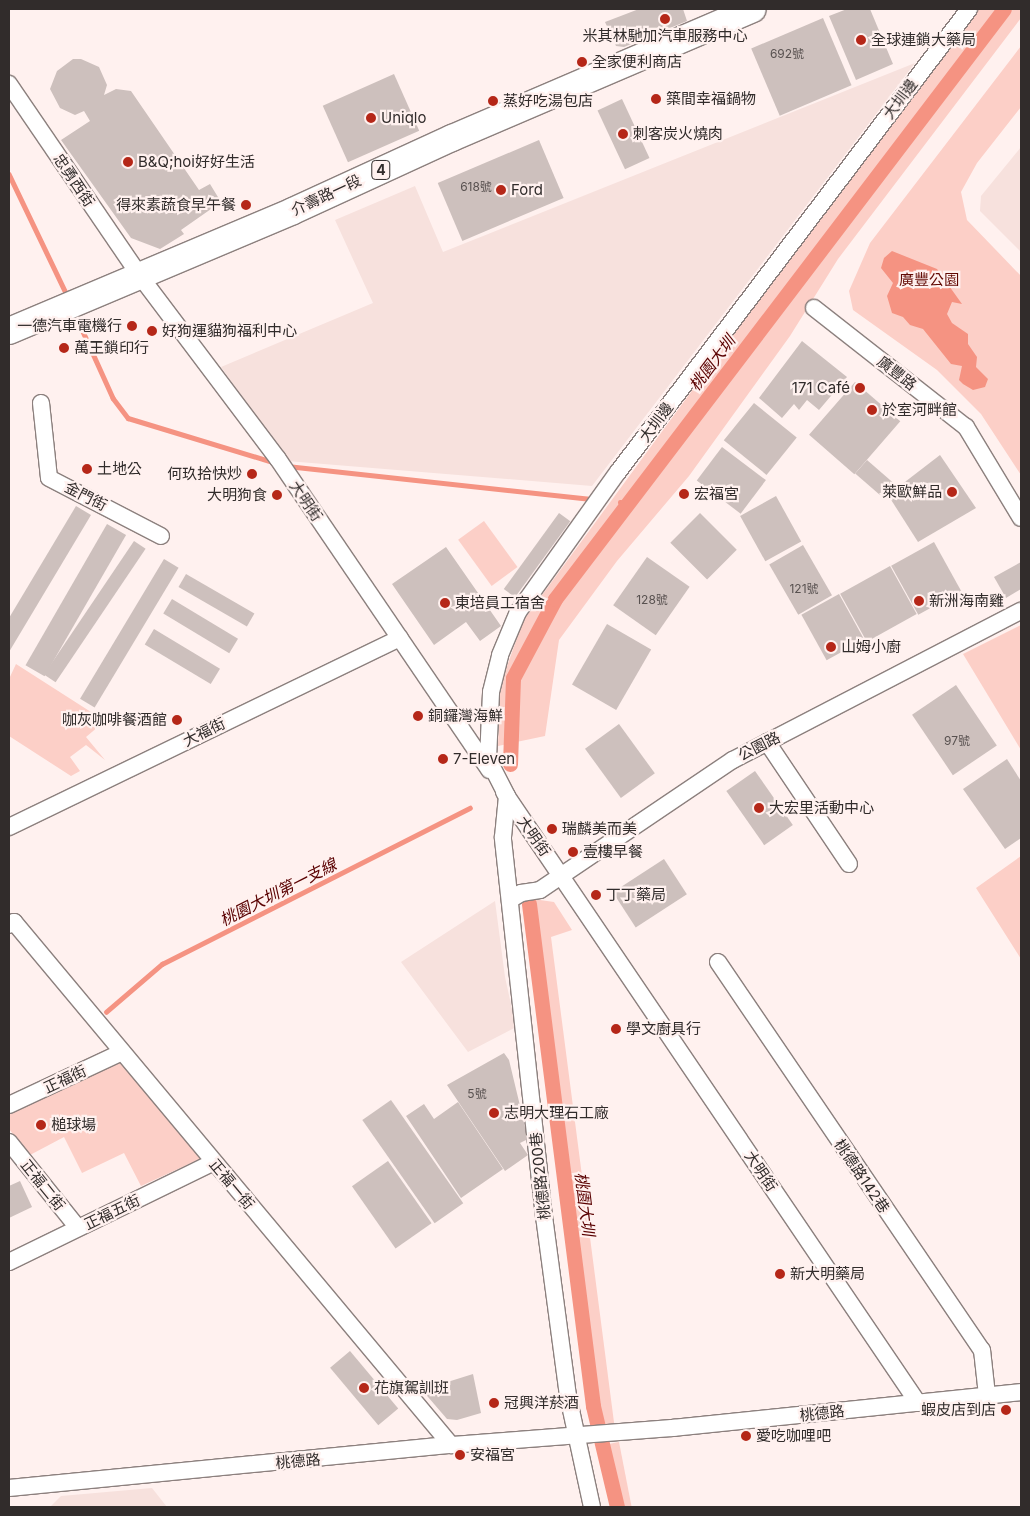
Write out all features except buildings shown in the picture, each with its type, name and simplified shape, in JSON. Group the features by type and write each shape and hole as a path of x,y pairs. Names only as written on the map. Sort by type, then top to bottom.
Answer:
{"main road":[{"name":"介壽路一段","path":"9,331 140,276 753,9"}],"street":[{"name":"大圳邊","path":"507,796 488,759 487,734 491,692 500,655 518,612 618,472 969,9"},
{"name":"忠勇西街","path":"9,84 140,276"},
{"name":"大明街","path":"140,276 282,464 918,1403"},
{"name":"廣豐路","path":"814,308 966,427 1021,518"},
{"name":"金門街","path":"40,403 50,478 161,536"},
{"name":"公園路","path":"510,900 521,893 540,890 733,760 1021,611"},
{"name":"大福街","path":"9,827 400,638"},
{"path":"767,742 849,864"},
{"name":"桃德路200巷","path":"507,796 503,836 544,1217 582,1436 592,1507"},
{"name":"正福一街","path":"11,924 122,1052 452,1445"},
{"name":"桃德路142巷","path":"718,962 982,1350 987,1395"},
{"name":"正福街","path":"9,1105 122,1052"},
{"name":"正福二街","path":"9,1142 78,1228"},
{"name":"正福五街","path":"9,1262 214,1162"},
{"name":"桃德路","path":"9,1488 452,1445 582,1436 1021,1392"}],"shaded area":[{"path":"915,63 592,486 287,461 221,367 373,303 335,220 415,186 443,252"},
{"path":"1021,147 1021,252 980,211 981,196"},
{"path":"892,251 937,269 962,304 952,302 947,314 952,323 968,334 968,344 977,357 976,367 988,379 985,387 973,390 963,384 959,380 962,366 951,364 923,329 910,325 903,317 892,313 887,296 893,283 881,268 884,258"},
{"path":"495,901 505,977 516,1027 468,1052 401,962"},
{"path":"152,1488 167,1507 50,1507 61,1496"}],"green space":[{"path":"972,9 1021,9 1021,18 838,259 790,336 689,476 617,561 559,640 545,736 498,746 500,686 523,621"},
{"name":"廣豐公園","path":"1021,46 1021,107 977,163 961,192 967,220 1021,276 1021,475 981,414 937,370 853,310 849,291 870,243"},
{"path":"484,521 518,567 492,586 458,540"},
{"path":"1021,625 1021,750 963,654"},
{"path":"16,664 105,721 86,737 105,760 86,745 70,757 80,771 71,776 9,736 9,679"},
{"path":"1021,856 1020,906 1021,959 976,888"},
{"path":"533,899 554,902 572,930 551,937 615,1430 602,1430"},
{"path":"121,1061 202,1158 141,1186 124,1153 82,1173 64,1137 30,1155 9,1129 9,1112"},
{"path":"619,1442 632,1507 618,1507 606,1444"}],"waterway":[{"name":"桃園大圳","path":"510,764 513,678 555,599 1004,9"},
{"path":"9,174 66,293"},
{"path":"76,316 113,398 128,418 273,462"},
{"path":"287,466 593,499"},
{"name":"桃園大圳","path":"620,502 628,503"},
{"name":"桃園大圳第一支線","path":"106,1012 162,964 470,808"},
{"name":"桃園大圳","path":"529,904 593,1406 617,1507"}],"place":[{"name":"米其林馳加汽車服務中心","path":"665,19"},
{"name":"全球連鎖大藥局","path":"861,40"},
{"name":"全家便利商店","path":"582,62"},
{"name":"築間幸福鍋物","path":"656,99"},
{"name":"蒸好吃湯包店","path":"493,101"},
{"name":"Uniqlo","path":"371,118"},
{"name":"刺客炭火燒肉","path":"623,134"},
{"name":"B&Q;hoi好好生活","path":"128,162"},
{"name":"Ford","path":"501,190"},
{"name":"得來素蔬食早午餐","path":"246,205"},
{"name":"一德汽車電機行","path":"132,326"},
{"name":"好狗運貓狗福利中心","path":"152,331"},
{"name":"萬王鎖印行","path":"64,348"},
{"name":"171 Café","path":"860,388"},
{"name":"於室河畔館","path":"872,410"},
{"name":"土地公","path":"87,469"},
{"name":"何玖拾快炒","path":"252,474"},
{"name":"萊歐鮮品","path":"952,492"},
{"name":"宏福宮","path":"684,494"},
{"name":"大明狗食","path":"277,495"},
{"name":"新洲海南雞","path":"919,601"},
{"name":"東培員工宿舍","path":"445,603"},
{"name":"山姆小廚","path":"831,647"},
{"name":"銅鑼灣海鮮","path":"418,716"},
{"name":"咖灰咖啡餐酒館","path":"177,720"},
{"name":"7-Eleven","path":"443,759"},
{"name":"大宏里活動中心","path":"759,808"},
{"name":"瑞麟美而美","path":"552,829"},
{"name":"壹樓早餐","path":"573,852"},
{"name":"丁丁藥局","path":"596,895"},
{"name":"學文廚具行","path":"616,1029"},
{"name":"志明大理石工廠","path":"494,1113"},
{"name":"槌球場","path":"41,1125"},
{"name":"新大明藥局","path":"780,1274"},
{"name":"花旗駕訓班","path":"364,1388"},
{"name":"冠興洋菸酒","path":"494,1403"},
{"name":"蝦皮店到店","path":"1006,1410"},
{"name":"愛吃咖哩吧","path":"746,1436"},
{"name":"安福宮","path":"460,1455"}]}
